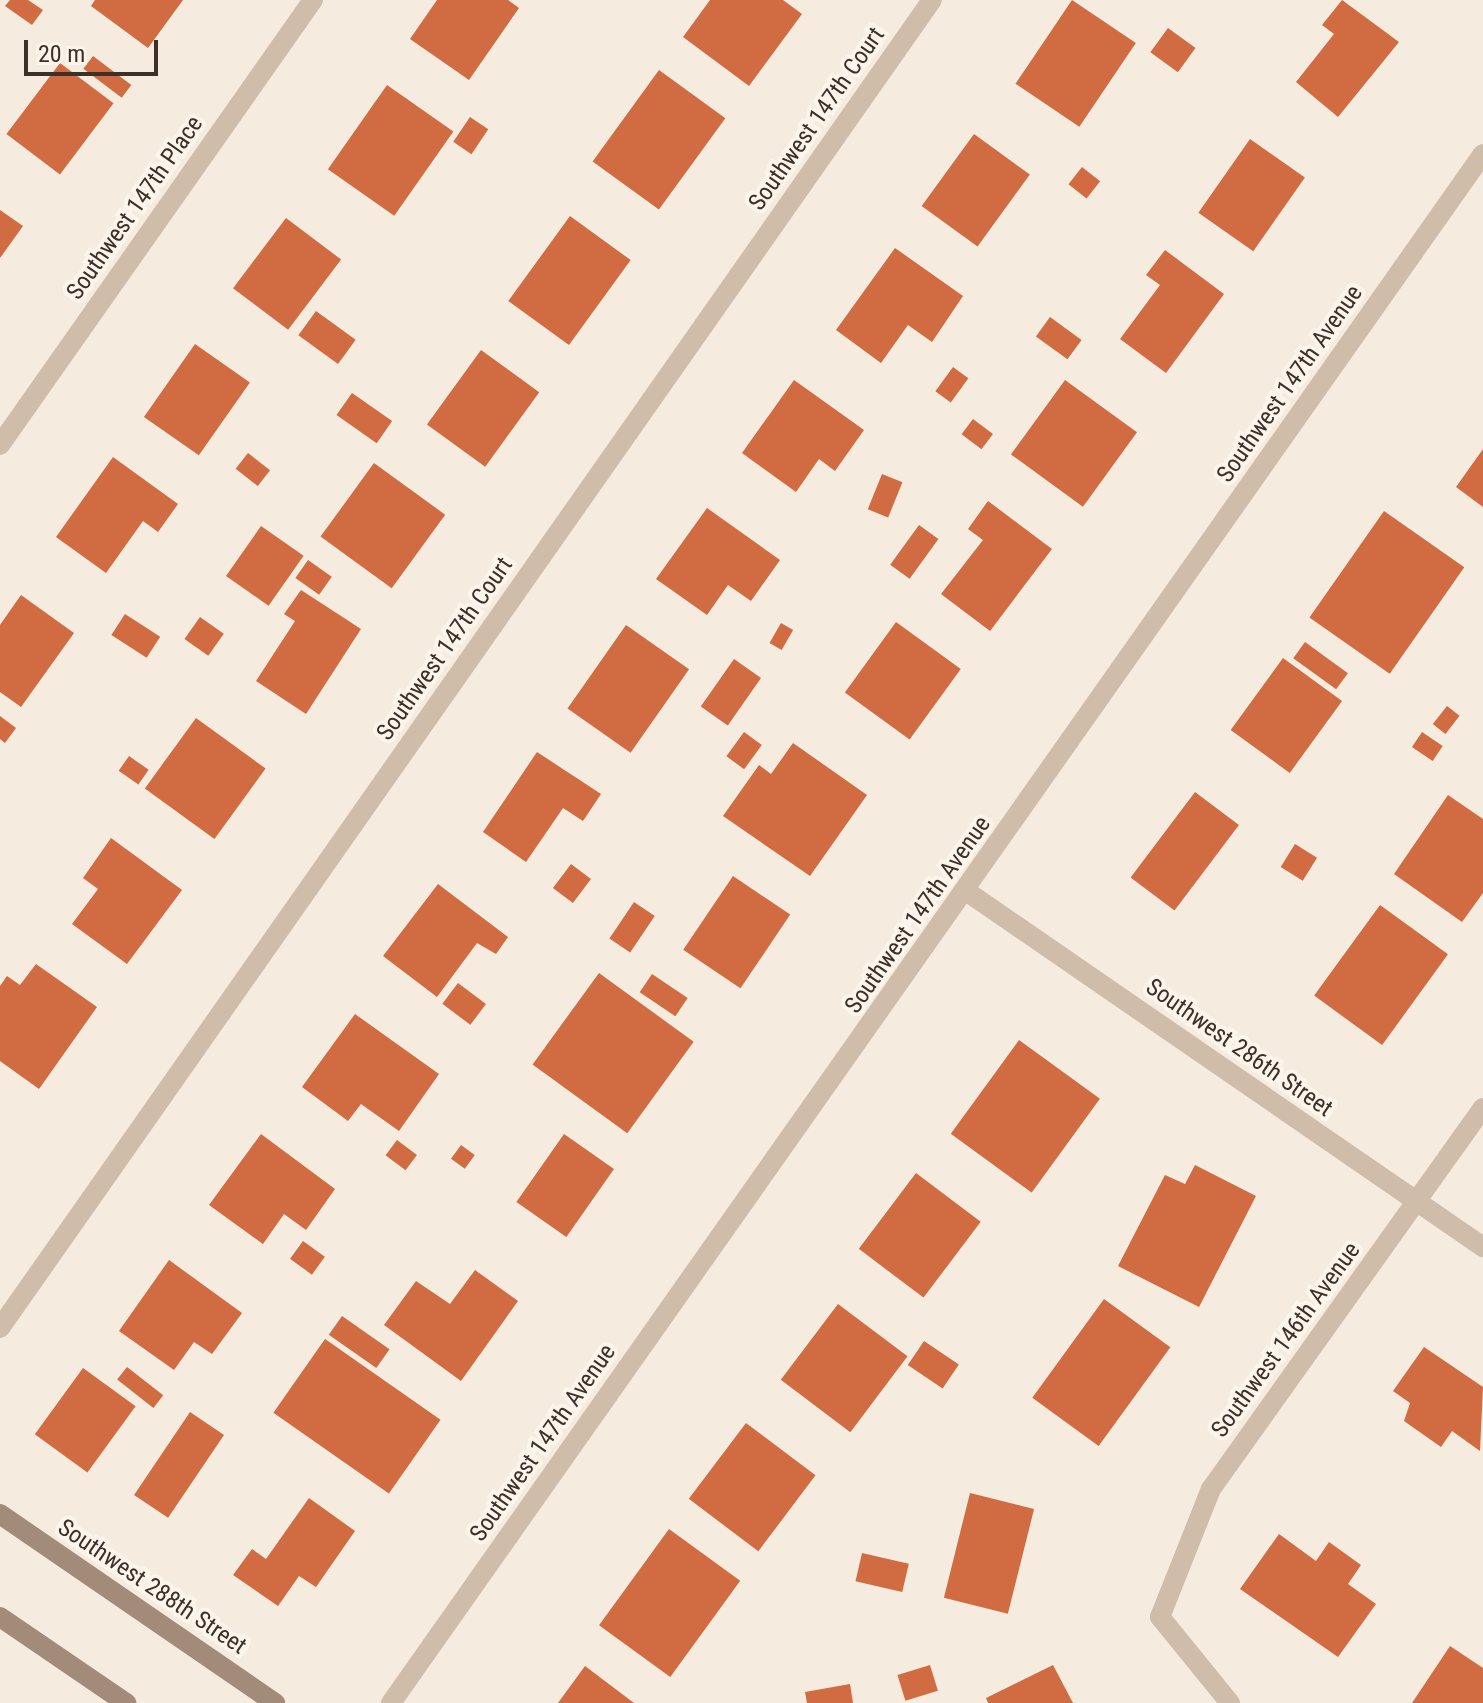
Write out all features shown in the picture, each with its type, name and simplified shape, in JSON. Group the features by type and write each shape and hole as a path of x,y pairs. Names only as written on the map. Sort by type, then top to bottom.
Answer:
{"main road":[{"name":"Southwest 288th Street","path":"0,1514 275,1703"},
{"path":"0,1617 126,1703"}],"street":[{"name":"Southwest 147th Place","path":"0,445 313,0"},
{"name":"Southwest 147th Court","path":"0,1328 932,0"},
{"name":"Southwest 147th Avenue","path":"391,1703 1483,154"},
{"name":"Southwest 286th Street","path":"966,891 1483,1247"},
{"name":"Southwest 146th Avenue","path":"1230,1703 1160,1617 1211,1489 1483,1108"}],"building":[{"path":"10,0 28,0 43,10 32,25 5,6"},
{"path":"95,0 183,0 148,48 91,6"},
{"path":"437,0 508,0 519,8 469,80 410,39"},
{"path":"710,0 783,0 802,14 749,86 683,37"},
{"path":"1072,0 1136,43 1079,127 1016,84"},
{"path":"1342,0 1399,42 1338,117 1296,82 1334,34 1322,25"},
{"path":"1168,28 1196,48 1178,72 1150,52"},
{"path":"93,56 131,85 122,98 83,69"},
{"path":"60,63 114,103 60,174 6,134"},
{"path":"659,70 725,118 659,210 593,161"},
{"path":"387,85 453,131 394,216 328,169"},
{"path":"470,117 488,129 471,154 453,142"},
{"path":"974,134 1030,175 978,247 922,206"},
{"path":"1250,139 1305,177 1253,251 1198,213"},
{"path":"1082,167 1100,181 1087,198 1068,184"},
{"path":"0,210 23,226 0,258"},
{"path":"570,216 631,260 569,345 508,301"},
{"path":"286,218 341,260 288,330 233,288"},
{"path":"895,248 963,296 932,342 908,325 881,363 836,330"},
{"path":"1165,250 1224,294 1166,373 1120,339 1160,285 1146,275"},
{"path":"316,311 356,340 338,364 298,335"},
{"path":"1050,317 1082,340 1067,359 1036,336"},
{"path":"195,344 250,382 199,455 144,417"},
{"path":"481,350 539,392 485,467 427,424"},
{"path":"953,367 968,378 951,402 935,391"},
{"path":"794,380 864,430 835,471 819,459 796,492 742,453"},
{"path":"1065,380 1137,432 1083,507 1011,454"},
{"path":"352,393 392,421 377,443 337,415"},
{"path":"973,419 993,434 982,449 962,434"},
{"path":"1483,449 1483,507 1456,487"},
{"path":"248,453 270,470 258,486 236,469"},
{"path":"113,457 178,504 158,532 143,521 106,573 56,537"},
{"path":"374,463 445,515 392,588 321,537"},
{"path":"882,474 902,482 888,517 868,509"},
{"path":"988,501 1052,549 990,631 941,594 983,540 968,529"},
{"path":"707,508 780,560 751,601 728,585 707,615 656,579"},
{"path":"1384,511 1464,567 1390,674 1309,617"},
{"path":"919,525 938,539 910,579 890,565"},
{"path":"261,526 304,556 269,606 226,576"},
{"path":"308,560 332,577 319,595 295,578"},
{"path":"301,590 361,629 306,714 256,681 295,621 284,614"},
{"path":"21,595 74,633 21,707 0,692 0,625"},
{"path":"125,614 160,637 147,658 111,635"},
{"path":"200,617 224,634 208,656 185,639"},
{"path":"896,622 961,669 910,739 845,692"},
{"path":"781,623 793,630 782,650 770,643"},
{"path":"626,625 689,669 631,753 567,709"},
{"path":"1305,642 1348,673 1336,689 1293,658"},
{"path":"1283,658 1342,701 1290,773 1231,730"},
{"path":"734,659 761,678 728,725 701,707"},
{"path":"1447,706 1460,716 1445,734 1433,724"},
{"path":"0,716 16,728 5,743 0,739"},
{"path":"196,718 266,769 214,839 145,788"},
{"path":"744,732 762,745 744,769 726,756"},
{"path":"1422,732 1443,746 1433,761 1412,747"},
{"path":"793,743 867,795 810,876 723,816 759,765 771,774"},
{"path":"537,752 601,794 583,821 563,808 526,862 483,832"},
{"path":"129,756 149,770 138,785 119,771"},
{"path":"1195,792 1239,825 1175,911 1131,877"},
{"path":"1448,795 1483,819 1483,893 1462,922 1394,874"},
{"path":"111,838 182,890 127,964 72,924 98,889 83,878"},
{"path":"1295,844 1317,858 1303,881 1281,867"},
{"path":"571,864 591,879 573,903 553,888"},
{"path":"733,876 790,915 740,988 683,950"},
{"path":"438,884 508,937 496,954 477,943 437,997 383,956"},
{"path":"634,902 655,916 630,952 609,938"},
{"path":"1380,905 1448,954 1382,1045 1314,996"},
{"path":"36,964 97,1007 39,1089 0,1061 0,986 7,976 20,985"},
{"path":"599,973 694,1042 627,1133 533,1064"},
{"path":"652,974 688,998 675,1016 640,992"},
{"path":"458,983 486,1004 470,1025 442,1004"},
{"path":"355,1014 439,1074 399,1131 361,1104 348,1121 302,1087"},
{"path":"1019,1040 1100,1099 1032,1193 951,1134"},
{"path":"261,1134 335,1189 306,1230 284,1214 263,1244 209,1205"},
{"path":"564,1134 614,1169 566,1237 516,1202"},
{"path":"397,1140 417,1155 406,1170 386,1155"},
{"path":"461,1145 475,1155 465,1169 451,1159"},
{"path":"1195,1165 1256,1196 1199,1307 1118,1266 1165,1175 1185,1184"},
{"path":"916,1173 981,1222 924,1298 859,1249"},
{"path":"303,1241 325,1257 312,1275 290,1259"},
{"path":"169,1260 242,1313 212,1354 194,1342 174,1370 119,1331"},
{"path":"475,1270 518,1301 461,1381 384,1325 416,1281 450,1304"},
{"path":"1104,1299 1170,1347 1099,1446 1032,1398"},
{"path":"838,1304 907,1356 850,1432 781,1380"},
{"path":"342,1316 390,1349 376,1368 329,1335"},
{"path":"325,1339 441,1420 389,1494 273,1413"},
{"path":"924,1341 959,1364 943,1389 908,1365"},
{"path":"1424,1347 1483,1387 1480,1451 1452,1431 1441,1447 1404,1421 1410,1403 1393,1391"},
{"path":"127,1367 163,1395 153,1408 117,1380"},
{"path":"83,1368 136,1406 87,1473 35,1434"},
{"path":"190,1412 224,1435 168,1518 134,1495"},
{"path":"746,1423 815,1475 758,1551 689,1499"},
{"path":"970,1493 1034,1509 1008,1614 944,1598"},
{"path":"309,1498 355,1531 316,1587 299,1576 278,1606 233,1575 252,1549 266,1559"},
{"path":"669,1529 740,1581 670,1677 599,1625"},
{"path":"1279,1534 1316,1561 1329,1542 1361,1565 1348,1584 1376,1604 1338,1657 1240,1589"},
{"path":"862,1553 909,1564 902,1592 855,1581"},
{"path":"1450,1646 1483,1668 1483,1703 1412,1703"},
{"path":"930,1665 938,1691 905,1701 897,1675"},
{"path":"1053,1665 1073,1703 988,1703 986,1698"},
{"path":"585,1666 634,1703 558,1703"},
{"path":"850,1684 853,1703 807,1703 805,1692"}]}
